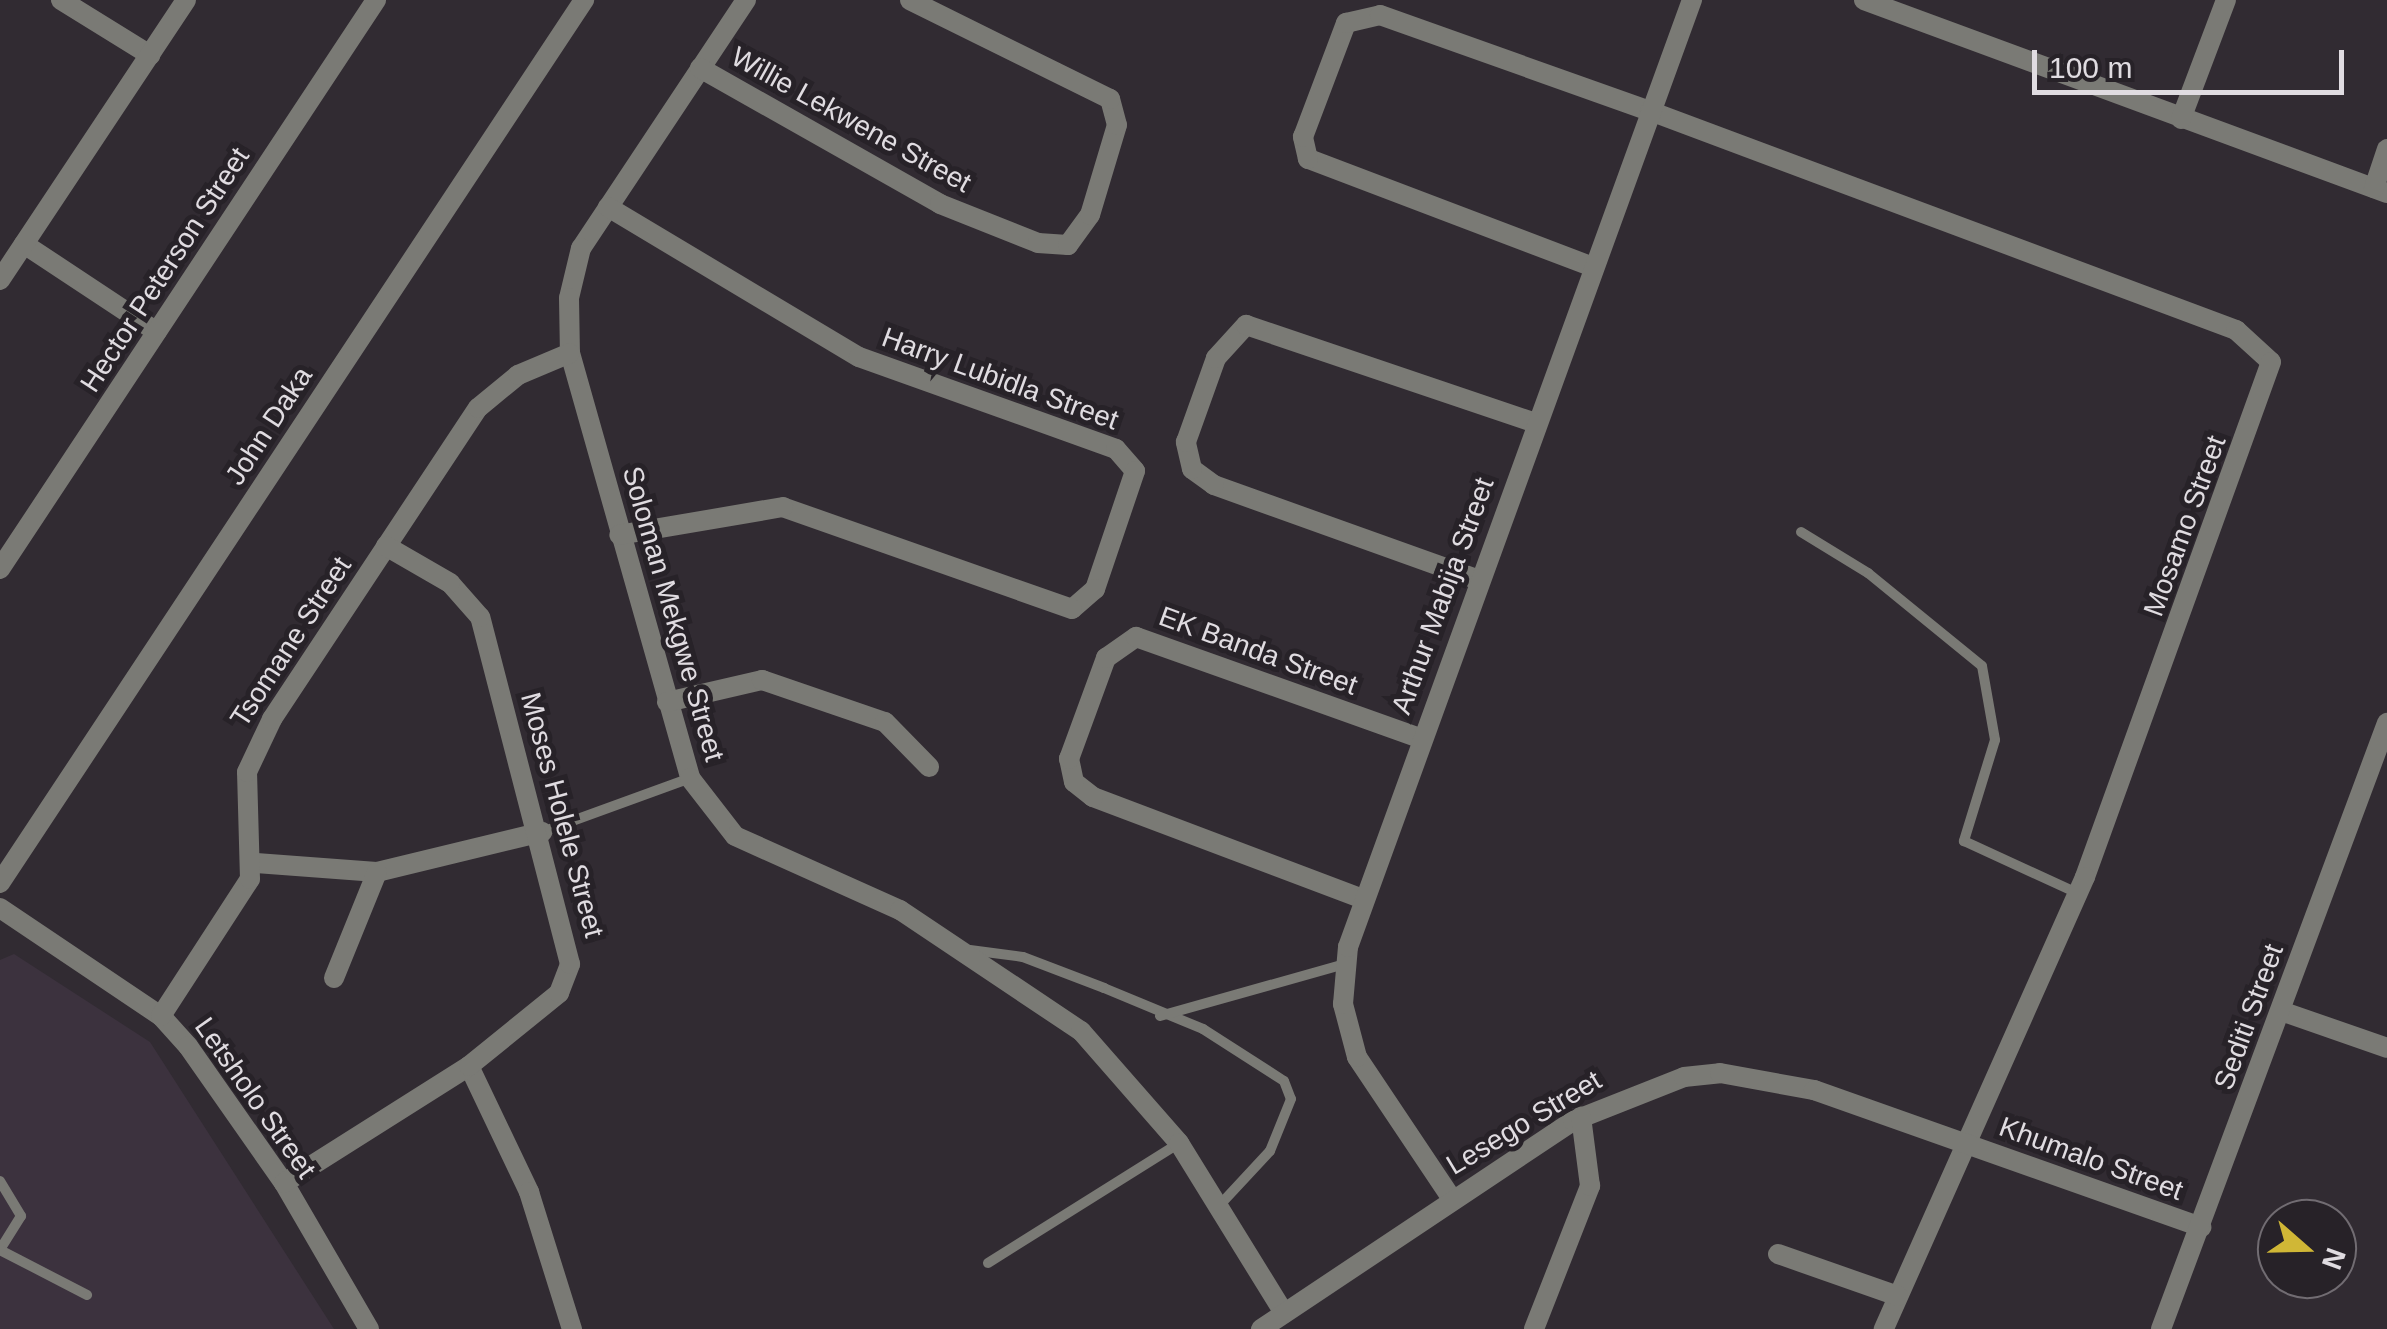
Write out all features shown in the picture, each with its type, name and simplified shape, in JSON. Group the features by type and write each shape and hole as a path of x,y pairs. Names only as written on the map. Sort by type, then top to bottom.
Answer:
{"street":[{"path":"61,0 150,55"},
{"path":"0,280 186,0"},
{"name":"Hector Peterson Street","path":"0,569 376,0"},
{"name":"John Daka","path":"0,883 584,0"},
{"name":"Soloman Mekgwe Street","path":"746,0 608,207 571,272 570,353 690,778 735,836 970,950 1081,1030 1179,1143 1284,1313"},
{"name":"Willie Lekwene Street","path":"700,68 940,204 1038,244 1068,244 1090,215 1117,125 1110,99 910,0"},
{"name":"Arthur Mabija Street","path":"1452,1199 1356,1057 1343,1004 1346,964 1363,899 1420,738 1692,0"},
{"path":"1864,0 2380,190 2387,149"},
{"path":"2180,118 2226,0"},
{"path":"1593,266 1308,159 1304,136 1338,35 1360,14 1380,14 1650,111"},
{"name":"Mosamo Street","path":"1650,111 2236,330 2267,351 2265,386 2078,894 1962,1142 1884,1329"},
{"name":"Harry Lubidla Street","path":"608,207 859,357 1116,449 1135,471 1095,589 1072,609 783,507 619,535"},
{"path":"24,244 157,332"},
{"path":"1479,580 1214,484 1192,470 1186,442 1216,358 1246,325 1535,423"},
{"name":"Tsomane Street","path":"256,863 253,752 478,408 518,375 570,353"},
{"name":"Moses Holele Street","path":"284,1183 469,1066 566,980 572,946 480,617 450,584 386,546"},
{"name":"EK Banda Street","path":"1363,899 1093,797 1069,771 1076,742 1106,658 1136,637 1420,738"},
{"path":"667,702 762,680 885,722 929,767"},
{"name":"Sediti Street","path":"2161,1329 2387,724"},
{"path":"161,1016 256,863 377,872 542,832"},
{"path":"334,978 377,872"},
{"name":"Letsholo Street","path":"0,908 161,1016 284,1183 369,1329"},
{"path":"2281,1010 2387,1048"},
{"path":"469,1066 529,1192 572,1329"},
{"name":"Lesego Street","path":"1262,1329 1581,1116 1647,1086 1720,1073 1814,1090 1962,1142"},
{"path":"1534,1329 1590,1186 1581,1116"},
{"name":"Khumalo Street","path":"1962,1142 2201,1227"},
{"path":"1778,1254 1898,1296"}],"lane":[{"path":"1801,532 1868,573 1982,666 1995,740 1964,840 2078,894"},
{"path":"542,832 690,778"},
{"path":"970,950 1023,957 1160,1016 1203,1030 1290,1090 1264,1161 1217,1208"},
{"path":"1160,1016 1346,964"},
{"path":"988,1263 1179,1143"},
{"path":"0,1181 21,1205 0,1250 87,1295"}],"shaded area":[{"path":"14,954 150,1042 334,1329 0,1329 0,960"}]}
